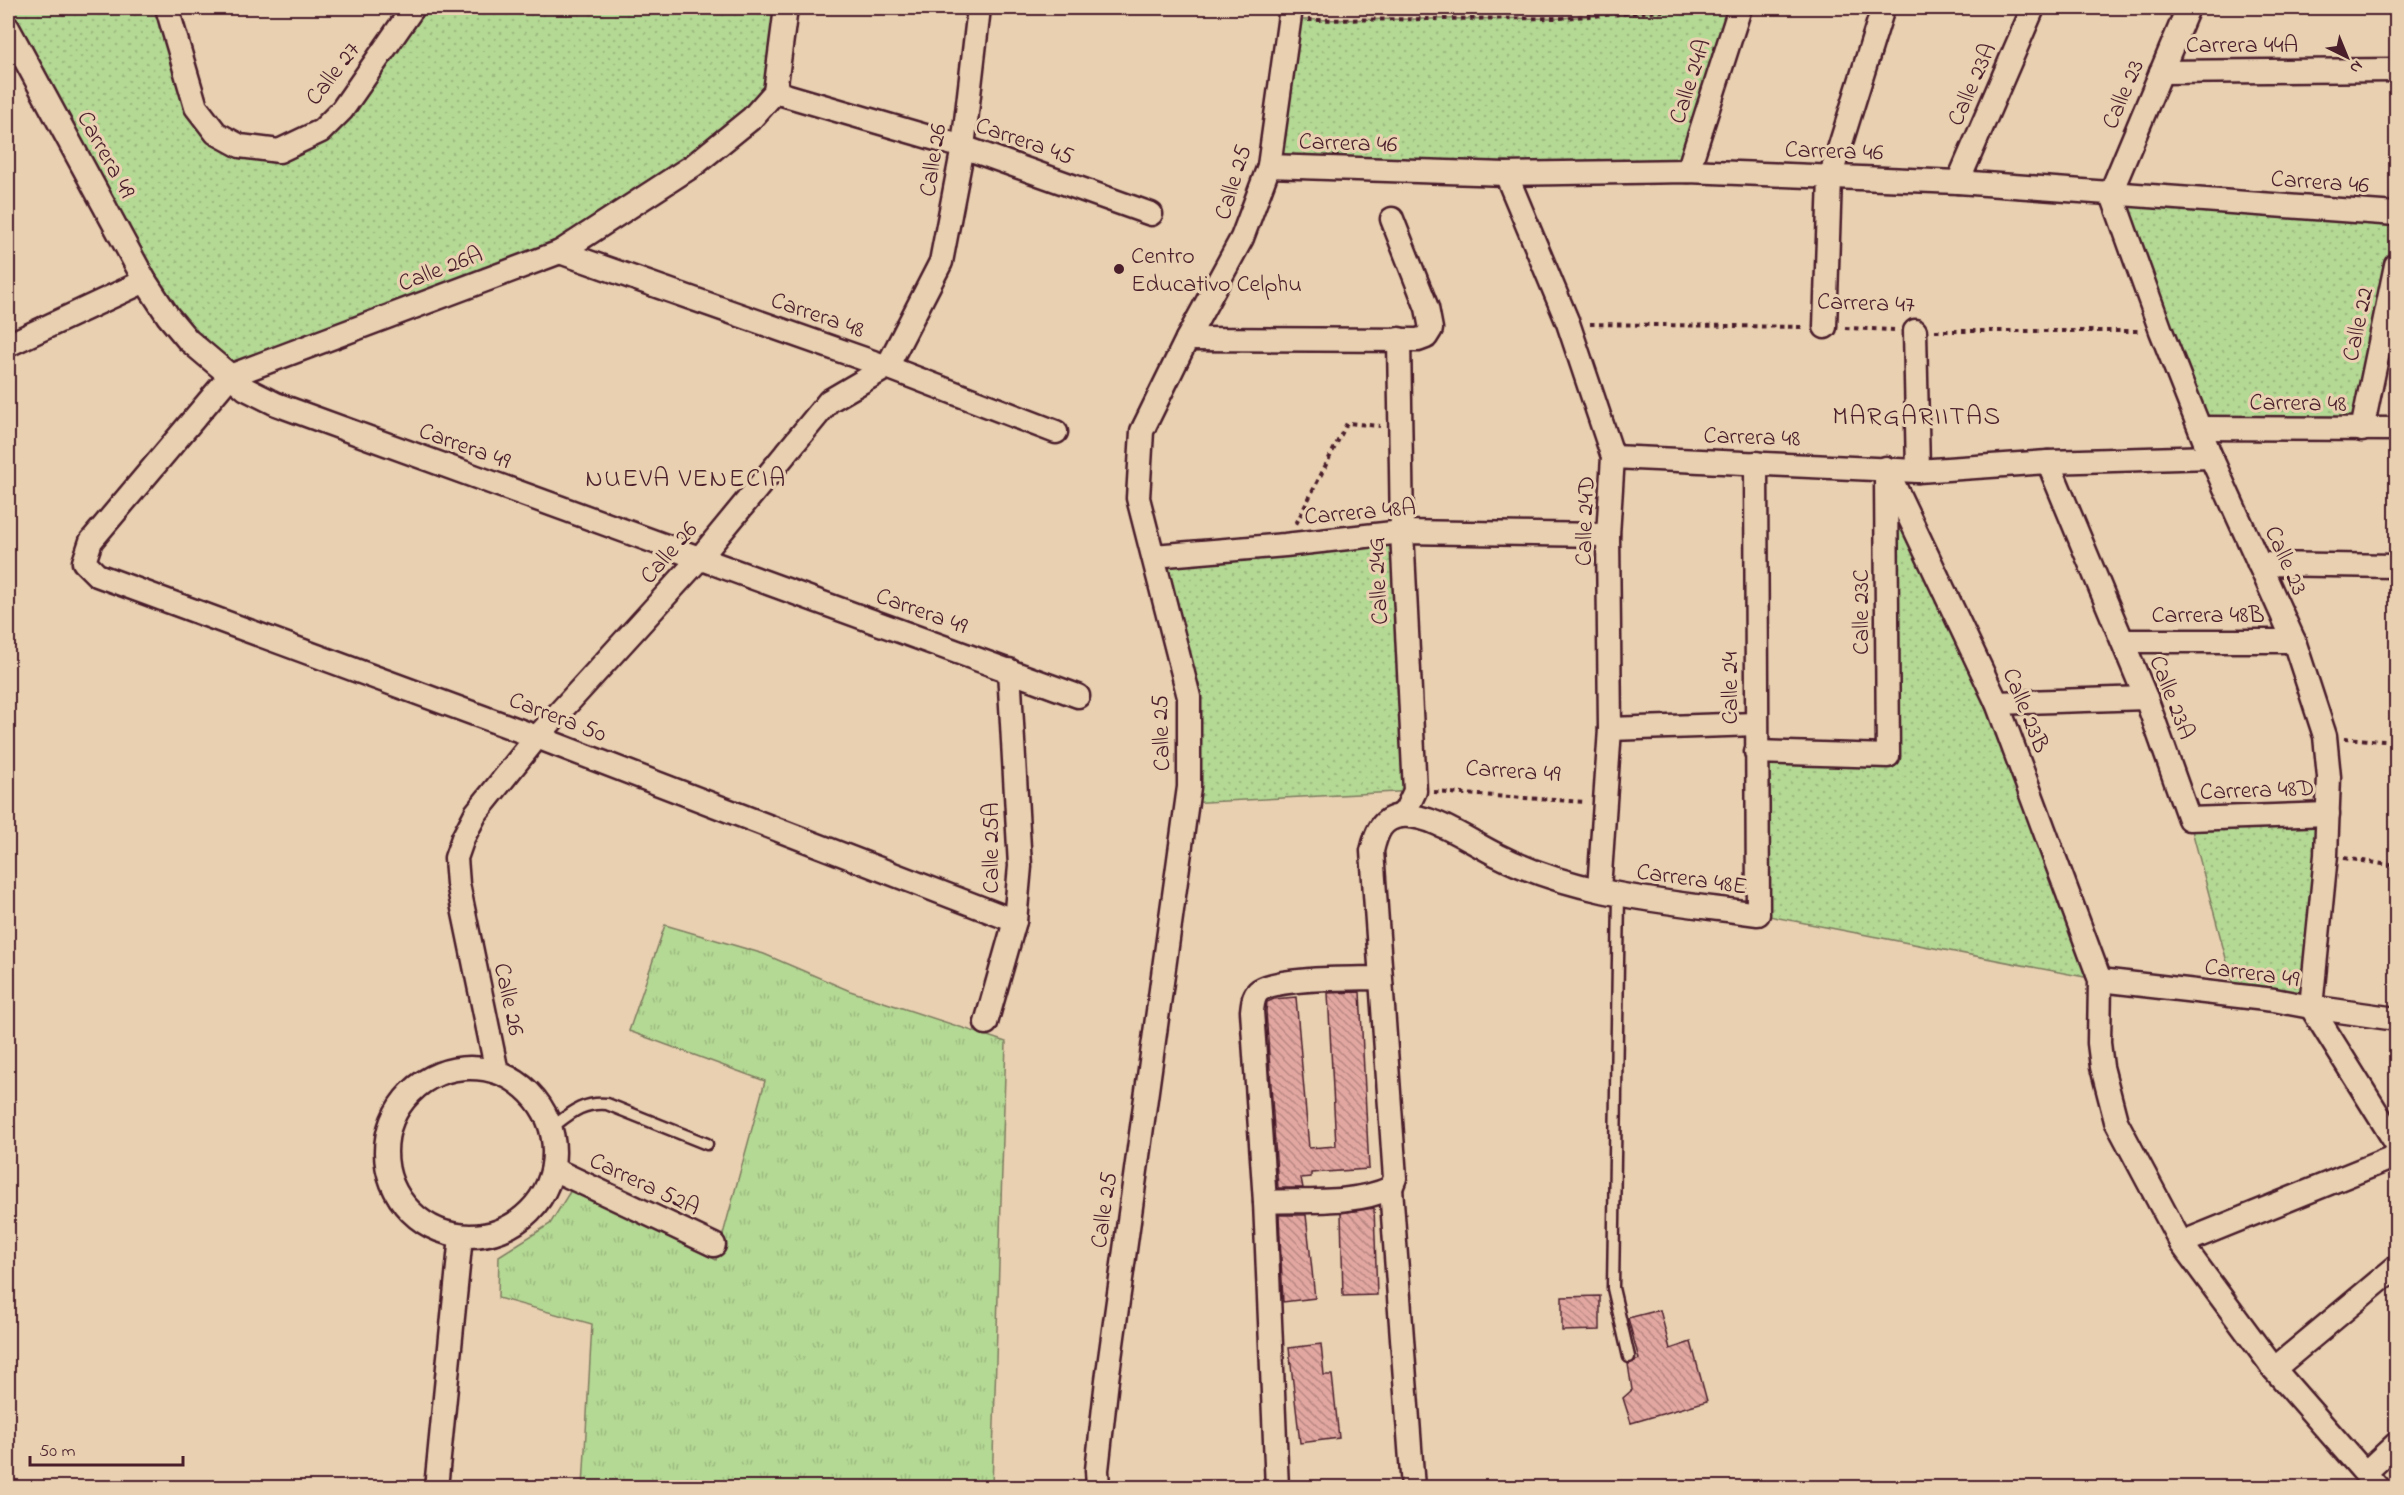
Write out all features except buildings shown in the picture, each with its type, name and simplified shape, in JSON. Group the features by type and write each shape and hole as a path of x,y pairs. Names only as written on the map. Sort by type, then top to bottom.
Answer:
{"street":[{"name":"Calle 27","path":"167,8 196,107 216,133 240,146 279,151 321,131 342,110 363,83 413,8"},
{"path":"775,92 786,8"},
{"name":"Calle 26","path":"497,1072 458,884 456,858 462,838 476,813 537,737 699,559 829,401 887,367 941,262 963,147 980,8"},
{"name":"Calle 24A","path":"1688,171 1740,8"},
{"path":"1825,327 1830,178 1883,8"},
{"name":"Calle 23A","path":"1958,182 2033,8"},
{"name":"Calle 23","path":"2188,8 2110,192 2161,331 2211,457 2294,641 2325,736 2329,777 2326,855 2311,1007"},
{"name":"Calle 25","path":"1098,1488 1097,1470 1107,1380 1189,787 1189,697 1138,498 1142,431 1187,339 1242,238 1269,166 1290,14"},
{"name":"Carrera 49","path":"8,28 145,281 168,316 188,340 246,390 276,404 1078,696"},
{"name":"Carrera 44A","path":"2160,72 2397,70"},
{"name":"Carrera 45","path":"775,92 963,147 1151,214"},
{"name":"Calle 26A","path":"84,562 91,541 230,376 560,252 694,165 752,118 775,92"},
{"name":"Carrera 46","path":"1269,166 1506,174 1688,171 1958,182 2397,214"},
{"name":"Calle 24D","path":"1506,174 1568,323 1613,457 1608,535 1610,729 1606,803 1609,892"},
{"path":"1187,339 1418,340 1426,337 1431,329 1427,308 1392,219"},
{"name":"Carrera 48","path":"560,252 887,367 1056,432"},
{"name":"Calle 22","path":"2362,430 2397,265"},
{"path":"8,345 145,281"},
{"path":"1915,331 1918,471"},
{"name":"Calle 24G","path":"1399,339 1402,532 1415,790"},
{"name":"Carrera 48","path":"2200,428 2397,429"},
{"name":"Carrera 48","path":"1613,457 1918,471 2048,462 2211,457"},
{"name":"Calle 23A","path":"2048,462 2146,698 2189,819"},
{"name":"Calle 24","path":"1756,463 1758,914"},
{"name":"Calle 23B","path":"1886,468 1997,703 2100,980"},
{"name":"Calle 23C","path":"1756,752 1888,756 1886,468"},
{"name":"Carrera 48A","path":"1154,556 1402,532 1608,535"},
{"name":"Carrera 50","path":"84,562 97,576 537,737 1015,921"},
{"path":"2259,564 2397,566"},
{"name":"Carrera 48B","path":"2123,641 2294,641"},
{"name":"Calle 25A","path":"986,1023 1015,921 1020,866 1009,670"},
{"path":"1997,703 2146,698"},
{"path":"1610,729 1756,724"},
{"path":"1413,1488 1391,1188 1395,1178 1372,851 1378,829 1406,810 1415,790"},
{"name":"Carrera 48D","path":"2189,819 2328,814"},
{"name":"Carrera 48E","path":"1400,816 1421,817 1499,856 1552,878 1609,892 1758,914"},
{"path":"1277,1488 1265,1202 1252,1011 1254,998 1261,990 1283,983 1380,978"},
{"path":"2100,980 2099,1043 2102,1067 2116,1121 2181,1243 2274,1368 2372,1480 2397,1444"},
{"name":"Carrera 49","path":"2100,980 2274,1000 2397,1019"},
{"path":"2311,1007 2397,1143"},
{"path":"470,1068 497,1072 516,1081 531,1094 543,1110 551,1128 554,1149 553,1169 546,1189 535,1206 520,1220 501,1230 482,1236 461,1236 442,1232 425,1224 410,1213 398,1198 390,1181 386,1162 386,1144 390,1125 398,1108 410,1093 424,1081 441,1072 470,1068"},
{"path":"2181,1243 2397,1156"},
{"name":"Carrera 52A","path":"553,1169 714,1245"},
{"path":"1265,1202 1350,1198 1376,1195 1391,1188"},
{"path":"436,1488 461,1236"},
{"path":"2274,1368 2397,1267"}],"lane":[{"path":"1609,892 1613,1288 1629,1357"},
{"path":"551,1128 573,1112 591,1103 607,1104 707,1144"}],"path":[{"path":"1290,14 1561,18 1711,8"},
{"name":"Carrera 47","path":"1568,323 1825,327 1915,331 2161,331"},
{"path":"1285,545 1347,423 1399,427"},
{"path":"2325,736 2397,742"},
{"name":"Carrera 49","path":"1415,790 1606,803"},
{"path":"2326,855 2397,866"}],"green space":[{"path":"8,8 167,8 196,107 240,146 279,151 321,131 413,8 786,8 775,92 560,252 230,376 188,340 8,28"},
{"path":"1740,8 1688,171 1269,166 1289,20 1561,18"},
{"path":"2111,192 2396,214 2396,265 2362,430 2200,428"},
{"path":"1886,468 2001,712 2100,980 1758,914 1756,752 1888,756"},
{"path":"1402,532 1415,791 1187,803 1189,697 1154,556"},
{"path":"2328,814 2311,1007 2236,996 2189,819"},
{"path":"665,925 764,954 850,991 1006,1042 992,1487 583,1487 592,1324 498,1298 499,1256 550,1224 574,1185 716,1260 765,1081 629,1031"}],"place":[{"name":"Centro Educativo Celphu","path":"1119,269"}],"district":[{"name":"MARGARIITAS","path":"1917,415"},
{"name":"NUEVA VENECIA","path":"686,477"}]}
